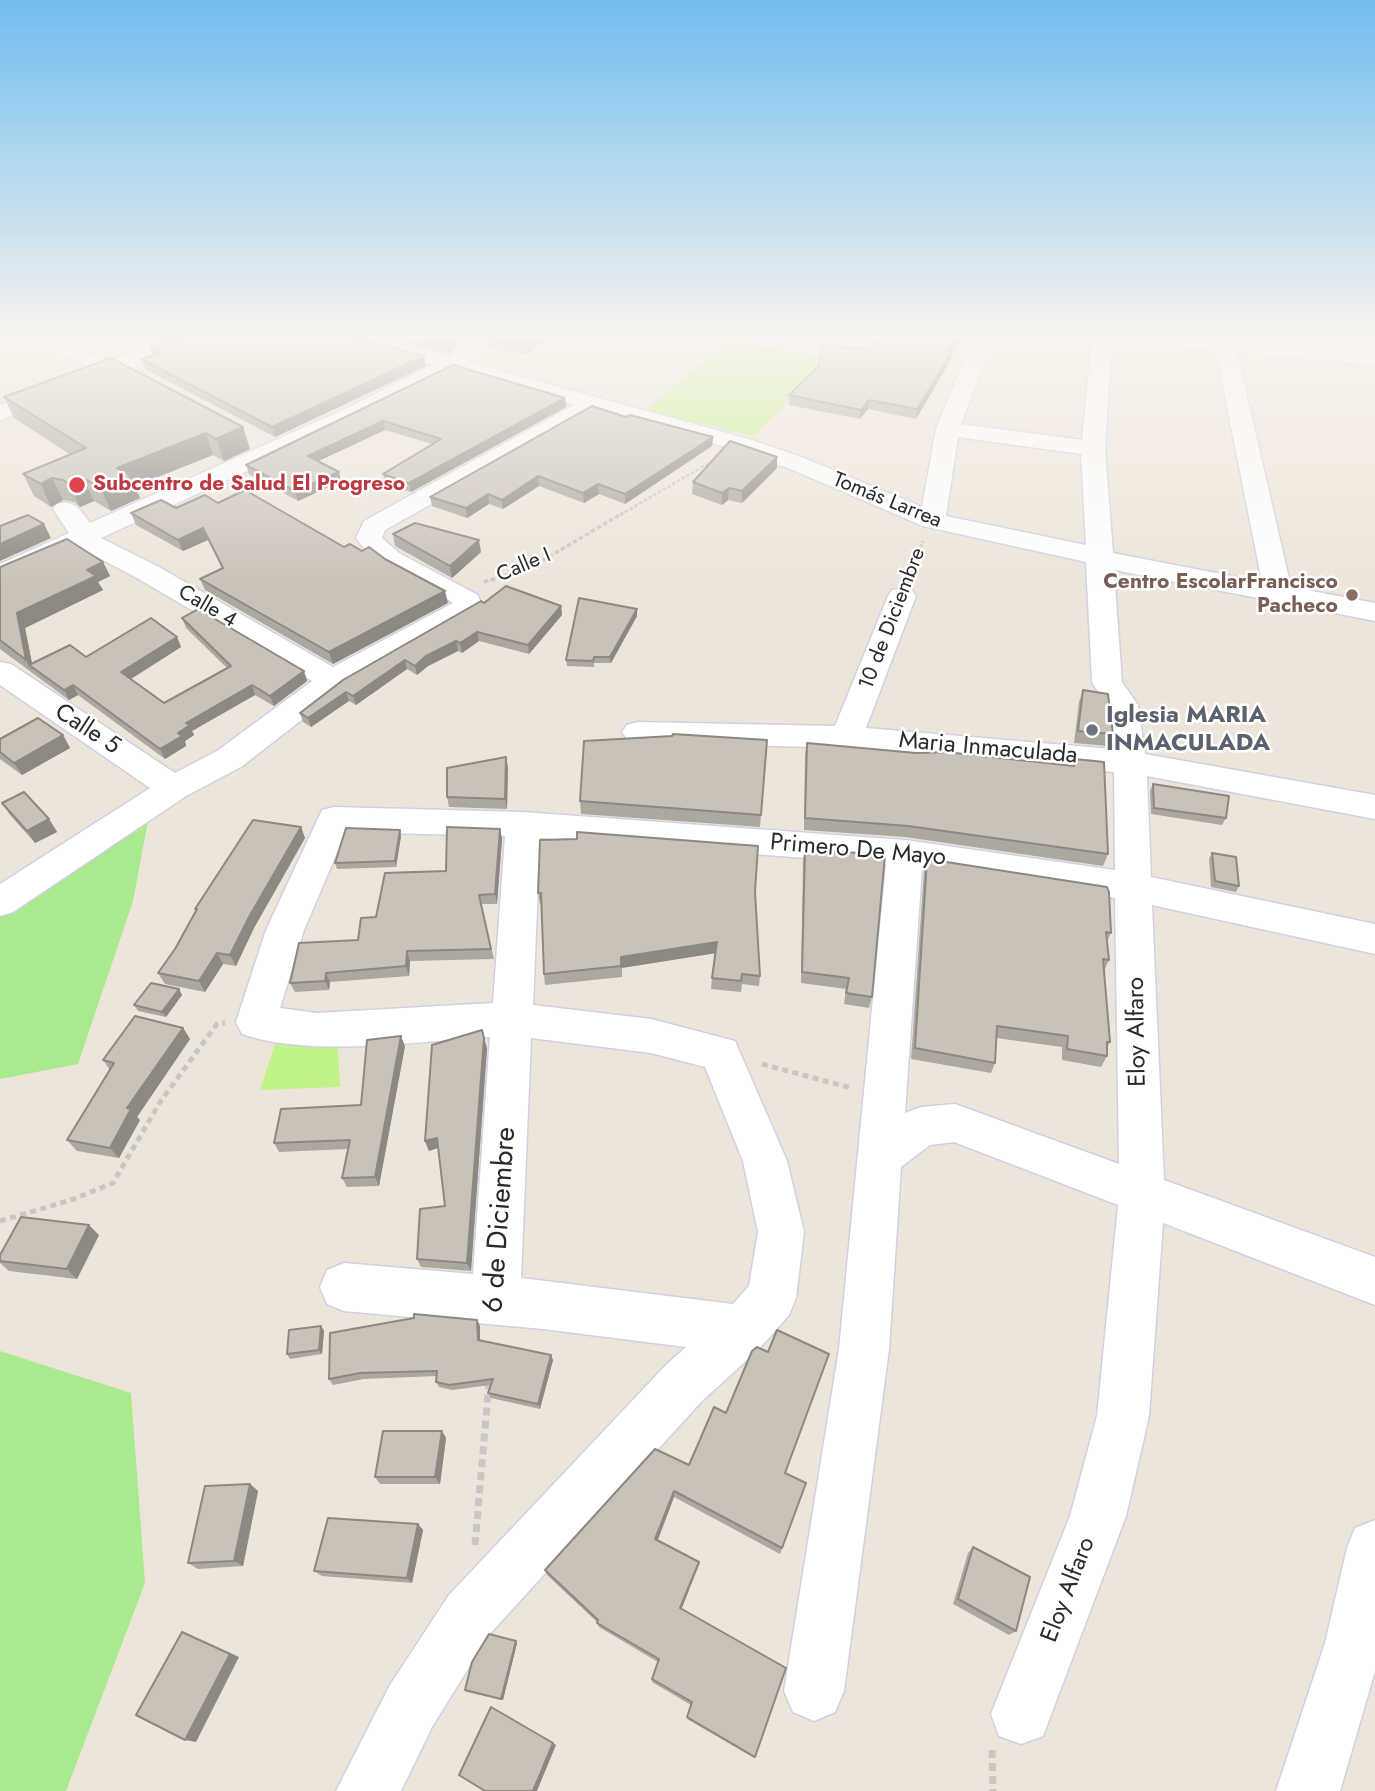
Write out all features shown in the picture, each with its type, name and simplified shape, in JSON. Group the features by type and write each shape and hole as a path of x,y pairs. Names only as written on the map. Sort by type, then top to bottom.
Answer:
{"street":[{"path":"0,574 158,502 259,450 323,422"},
{"path":"0,902 174,788 229,759 333,680 468,606 468,601 454,592 384,558 369,538 373,526 561,422"},
{"name":"Tomás Larrea","path":"664,422 796,463 932,521 1375,612"},
{"name":"10 de Diciembre","path":"932,521 951,422"},
{"name":"Eloy Alfaro","path":"1021,1714 1098,1516 1123,1416 1142,1191 1130,762 1122,705 1107,682 1093,449 1095,422"},
{"path":"1241,422 1278,593"},
{"path":"948,429 1093,449"},
{"path":"66,509 82,536"},
{"name":"Calle 4","path":"82,536 333,680"},
{"name":"10 de Diciembre","path":"847,737 902,596"},
{"name":"Calle 5","path":"0,671 174,788"},
{"name":"Maria Inmaculada","path":"638,732 847,737 1130,762 1375,807"},
{"name":"Primero De Mayo","path":"256,1022 285,930 334,819 523,824 905,853 1135,887 1375,939"},
{"name":"6 de Diciembre","path":"496,1298 523,824"},
{"path":"814,1691 864,1349 905,853"},
{"path":"256,1022 317,1030 513,1019 651,1036 720,1053 765,1161 781,1232 772,1298 742,1330 683,1384 469,1615 411,1706 368,1791"},
{"path":"881,1156 921,1126 956,1122 1375,1281"},
{"path":"344,1287 496,1298 647,1315 742,1330"},
{"path":"1308,1791 1354,1643 1375,1548"}],"path":[{"name":"Calle I","path":"454,592 530,568 741,444"},
{"name":"10 de Diciembre","path":"902,596 932,521"},
{"path":"0,1221 74,1199 113,1182 160,1102 217,1024 256,1022"},
{"path":"720,1053 884,1097"},
{"path":"469,1615 490,1367"}],"green space":[{"path":"692,422 768,422 754,436"},
{"path":"153,794 133,901 78,1064 0,1079 0,891"},
{"path":"278,1035 338,1048 340,1087 260,1090"},
{"path":"0,1351 131,1393 145,1583 66,1791 0,1791"}],"building":[{"path":"44,422 233,422 243,427 216,439 206,433 117,468 131,476 101,488 84,479 70,485 63,480 52,478 41,484 23,474 86,448"},
{"path":"262,422 284,422 272,427"},
{"path":"336,422 382,422 308,456 339,472 295,491 246,465"},
{"path":"385,422 522,422 409,483 383,474 441,439"},
{"path":"564,422 655,422 713,437 625,494 598,484 583,493 538,476 502,500 488,494 466,508 430,497"},
{"path":"730,441 777,457 742,491 729,488 722,493 693,482"},
{"path":"245,490 344,547 350,544 362,551 369,547 385,559 445,591 329,652 200,579 223,568 203,528 178,540 131,513 161,500 176,508 205,495 218,503"},
{"path":"28,515 44,524 0,544 0,526"},
{"path":"415,523 479,540 450,566 393,534"},
{"path":"67,539 103,562 87,570 96,576 17,613 26,660 0,640 0,567"},
{"path":"506,586 561,606 528,645 477,632 460,643 456,641 426,656 415,666 405,660 353,696 346,692 308,718 300,713 343,680 481,601 484,603"},
{"path":"579,598 637,609 610,657 594,657 593,661 566,660"},
{"path":"198,609 304,671 270,696 252,685 186,723 190,725 178,733 182,736 160,749 73,685 64,690 29,665 70,645 86,657 151,618 177,637 121,672 164,703 231,666 182,618"},
{"path":"1083,690 1108,694 1113,734 1078,731"},
{"path":"38,718 63,735 14,763 0,752 0,739"},
{"path":"673,734 767,740 761,815 580,801 584,741"},
{"path":"807,743 916,753 946,752 1074,766 1075,759 1104,762 1108,854 908,826 805,818"},
{"path":"506,757 505,799 447,797 447,768"},
{"path":"1153,784 1229,796 1226,818 1154,808"},
{"path":"24,792 49,819 27,831 2,803"},
{"path":"253,820 301,827 230,955 217,953 199,981 158,973 175,949 195,909"},
{"path":"447,827 500,829 495,894 479,895 491,949 407,951 406,966 326,973 325,981 290,983 299,943 358,940 361,918 376,917 385,873 446,871"},
{"path":"346,828 400,830 395,861 335,863"},
{"path":"577,832 758,846 755,892 760,976 742,974 741,981 712,978 717,942 621,957 621,966 544,974 541,893 538,893 540,840 577,839"},
{"path":"805,849 885,855 872,997 846,993 849,978 802,972"},
{"path":"1212,853 1236,857 1239,886 1215,881"},
{"path":"927,859 1107,887 1111,933 1106,932 1109,960 1103,959 1110,1042 1107,1042 1107,1056 1067,1049 1068,1036 997,1026 995,1063 915,1048"},
{"path":"151,983 179,989 162,1012 134,1005"},
{"path":"135,1016 183,1028 127,1108 131,1109 110,1148 67,1140 114,1063 103,1060"},
{"path":"482,1030 484,1038 467,1263 417,1259 420,1209 445,1206 437,1138 425,1141 432,1045"},
{"path":"401,1036 375,1177 342,1178 350,1140 274,1143 281,1109 361,1105 367,1040"},
{"path":"21,1217 89,1225 67,1269 0,1261 0,1255"},
{"path":"414,1314 477,1320 478,1340 551,1355 538,1404 488,1393 493,1379 449,1385 436,1382 437,1371 360,1373 329,1379 330,1333 414,1318"},
{"path":"321,1326 319,1350 287,1354 289,1330"},
{"path":"777,1330 829,1354 785,1473 806,1483 782,1548 674,1491 655,1539 699,1562 680,1608 786,1668 755,1757 687,1717 692,1702 652,1679 659,1659 597,1623 598,1620 545,1570 655,1449 689,1465 714,1407 726,1413 752,1351 757,1347 768,1352"},
{"path":"383,1431 442,1431 435,1477 375,1477"},
{"path":"250,1484 234,1561 188,1563 205,1486"},
{"path":"328,1518 418,1524 407,1578 314,1571"},
{"path":"973,1547 1030,1577 1016,1631 958,1599"},
{"path":"182,1632 230,1654 185,1740 136,1715"},
{"path":"489,1634 516,1641 501,1699 465,1690 472,1662"},
{"path":"491,1707 553,1743 533,1791 485,1791 459,1775"}],"place":[{"name":"Subcentro de Salud El Progreso","path":"77,485"},
{"name":"Centro EscolarFrancisco Pacheco","path":"1352,595"},
{"name":"Iglesia MARIA INMACULADA","path":"1092,730"}]}
